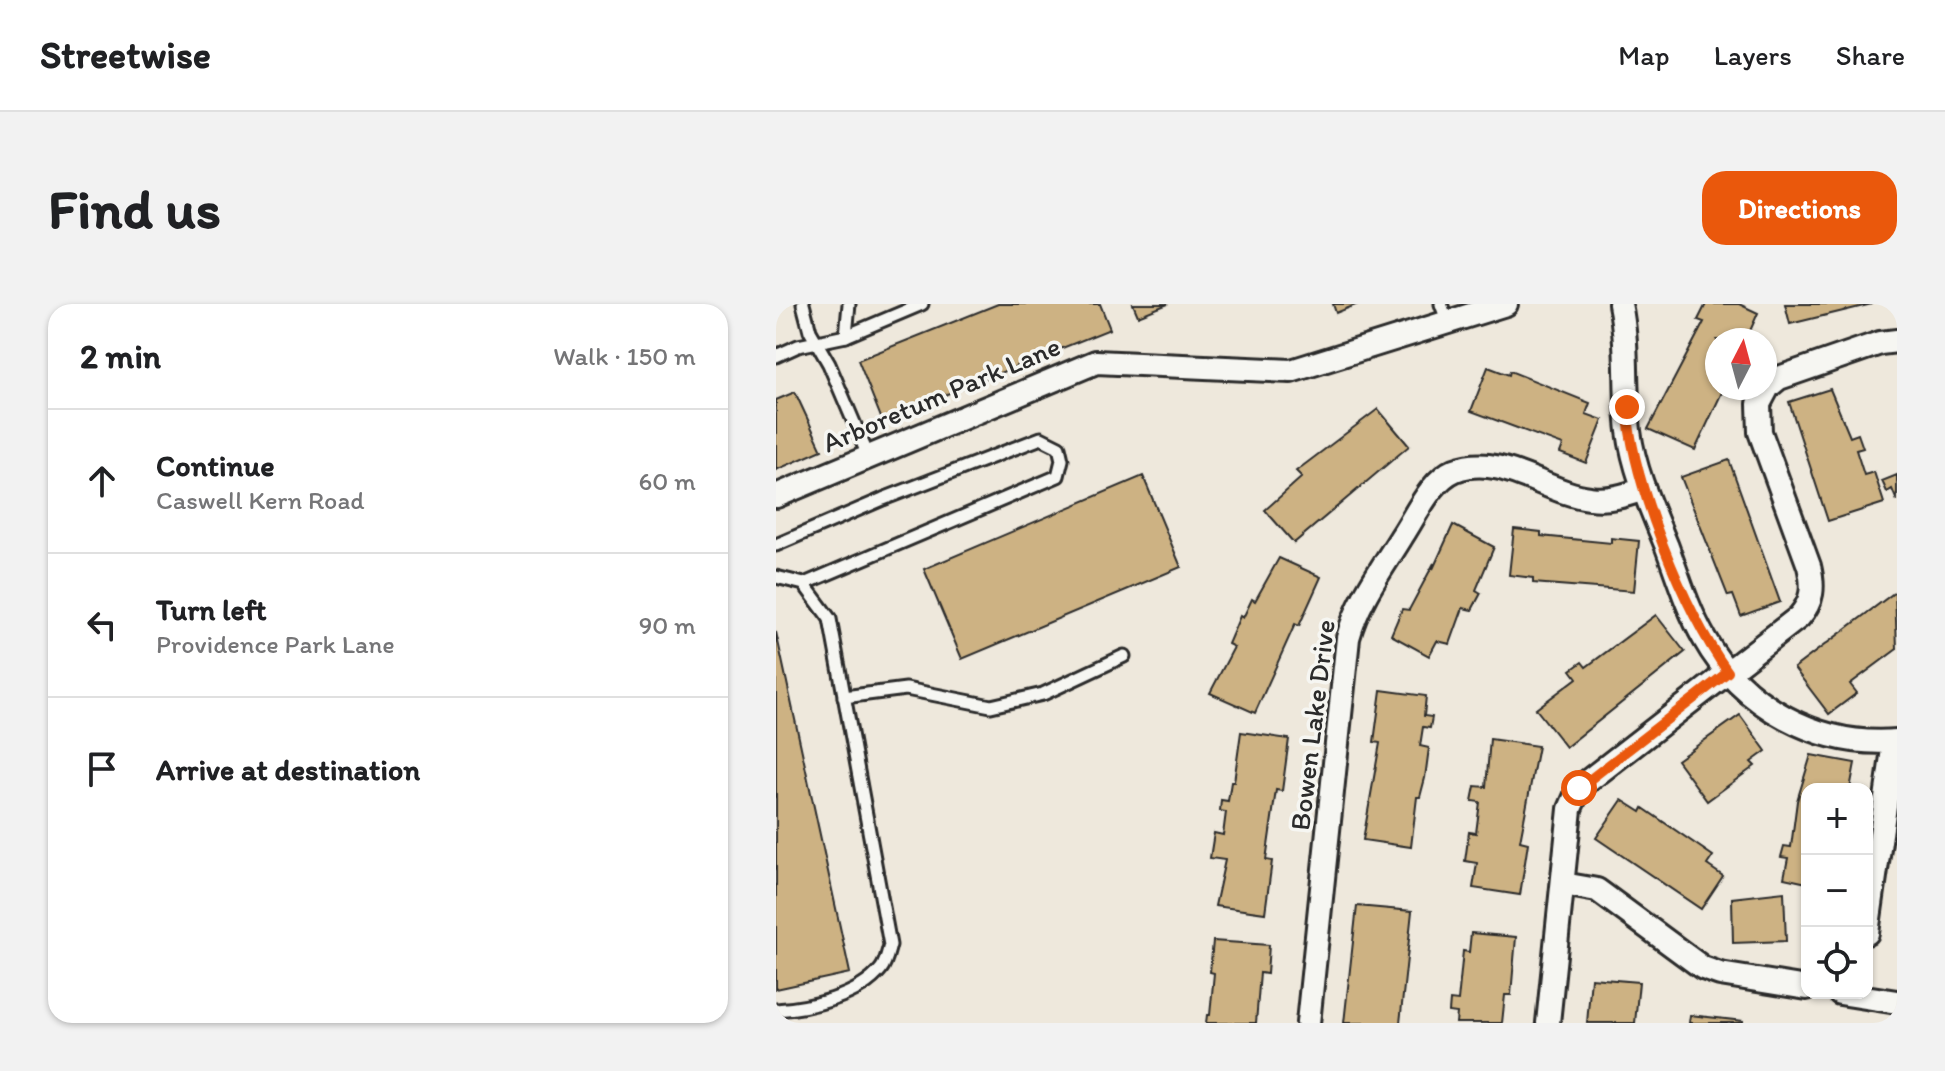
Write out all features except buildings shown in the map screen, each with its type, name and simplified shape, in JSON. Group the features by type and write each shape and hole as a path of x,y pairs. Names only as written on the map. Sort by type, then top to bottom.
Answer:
{"street":[{"name":"Arboretum Park Lane","path":"776,496 1096,362 1291,371 1444,313 1506,304"},
{"path":"1620,304 1627,339 1629,434 1644,489 1704,638 1728,672 1756,700 1805,728 1836,737 1896,742 1868,927"},
{"path":"1548,1023 1570,809 1579,788 1799,617 1812,592 1809,566 1760,432 1758,413 1763,395 1779,378 1880,343 1897,341"},
{"name":"Bowen Lake Drive","path":"1308,1023 1348,638 1355,612 1430,491 1454,471 1482,465 1592,499 1611,499 1644,489"},
{"path":"1563,884 1597,890 1703,968 1720,974 1801,987"},
{"path":"1873,998 1897,1002"}],"lane":[{"path":"803,304 817,344 869,458"},
{"path":"846,336 849,304"},
{"path":"776,356 798,346 846,336 922,304"},
{"path":"776,545 1041,438 1059,447 1062,460 1058,476 804,584 776,577"},
{"path":"776,1010 805,1009 853,990 882,969 890,945 830,619 804,584"},
{"path":"844,697 906,689 991,706 1043,694 1124,656"}],"route":[{"path":"1579,788 1728,672 1704,638 1644,489 1629,434 1627,407"}]}
